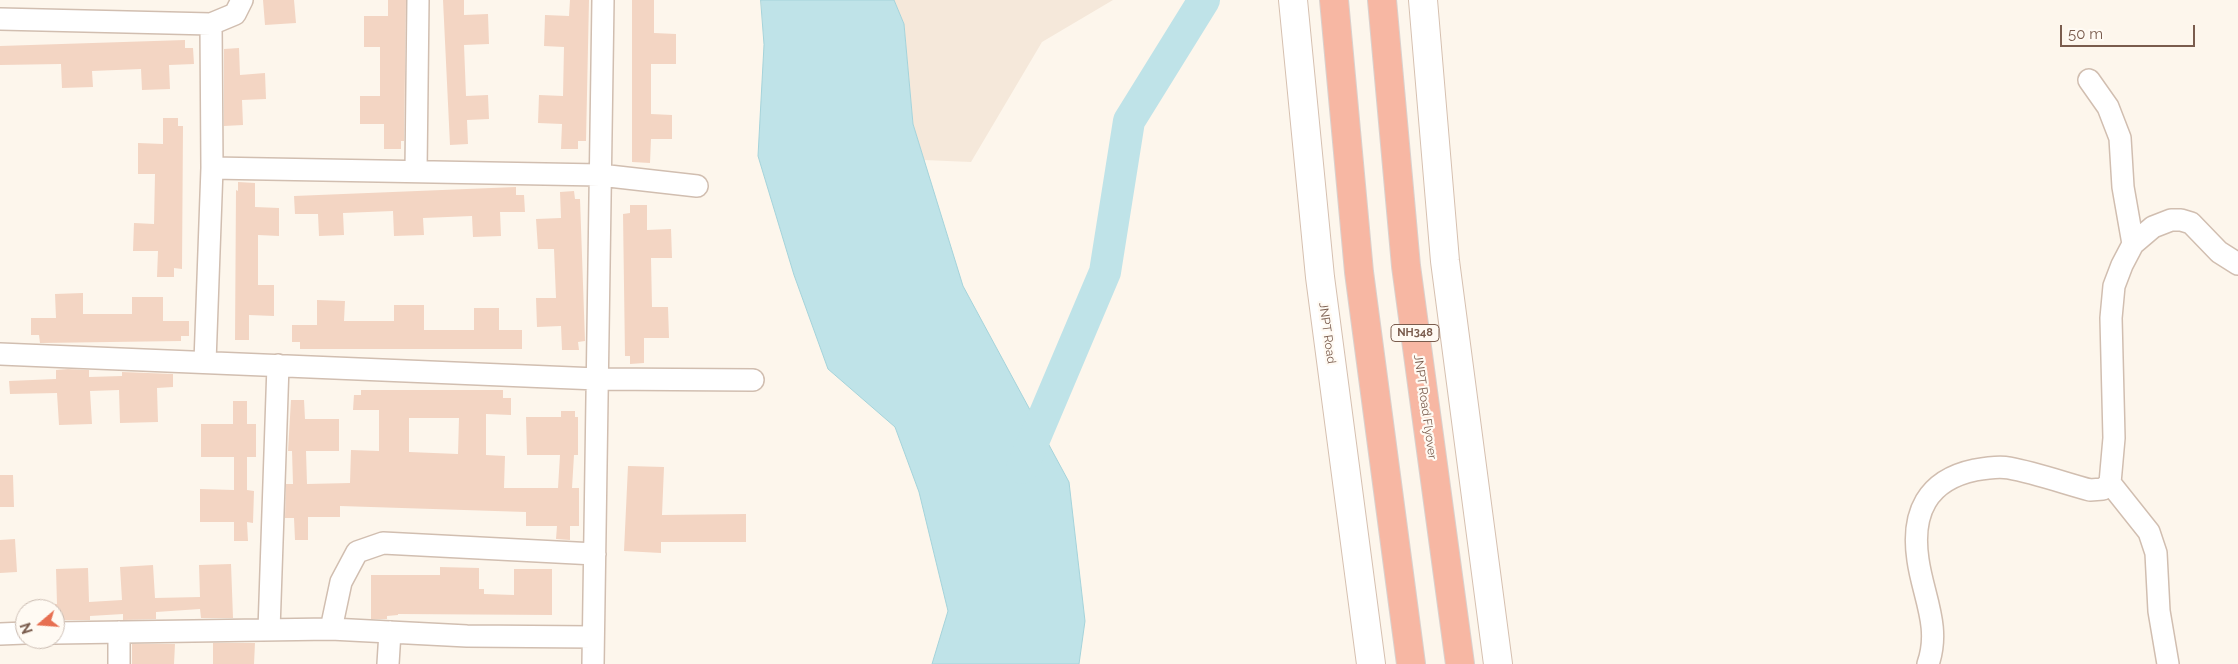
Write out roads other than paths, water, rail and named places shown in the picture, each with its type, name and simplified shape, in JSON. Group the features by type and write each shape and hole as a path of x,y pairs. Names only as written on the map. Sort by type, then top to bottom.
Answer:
{"highway":[{"path":"1334,0 1359,272 1411,664"},
{"name":"JNPT Road Flyover","path":"1382,0 1406,266 1460,664"}],"street":[{"path":"0,19 211,24 235,14 242,0"},
{"path":"416,171 418,0"},
{"path":"593,664 603,0"},
{"name":"JNPT Road","path":"1293,0 1320,278 1371,664"},
{"path":"1424,10 1445,261 1498,664"},
{"path":"205,362 212,168 211,24"},
{"path":"2089,80 2108,107 2120,138 2123,187 2133,244"},
{"path":"212,168 600,175 698,186"},
{"path":"2168,664 2159,611 2156,553 2149,532 2110,484 2114,438 2112,310 2114,286 2133,244 2153,227 2171,220 2191,223 2219,252 2238,264"},
{"path":"0,354 597,379 753,380"},
{"path":"269,630 278,365"},
{"path":"1928,664 1934,638 1932,618 1918,562 1915,541 1921,510 1928,495 1944,480 1965,472 1984,469 2008,468 2090,490 2103,489 2110,484"},
{"path":"331,629 341,582 357,552 383,543 595,554"},
{"path":"65,633 331,629 467,636 593,637"},
{"path":"119,632 119,664"},
{"path":"388,664 390,632"},
{"path":"0,634 15,634"}],"water":[{"path":"761,0 894,0 904,24 913,124 963,286 1069,482 1085,621 1079,664 932,664 948,611 919,492 895,427 828,369 794,275 758,156 764,45"}],"waterway":[{"path":"1022,468 1105,272 1129,121 1204,0"}]}
